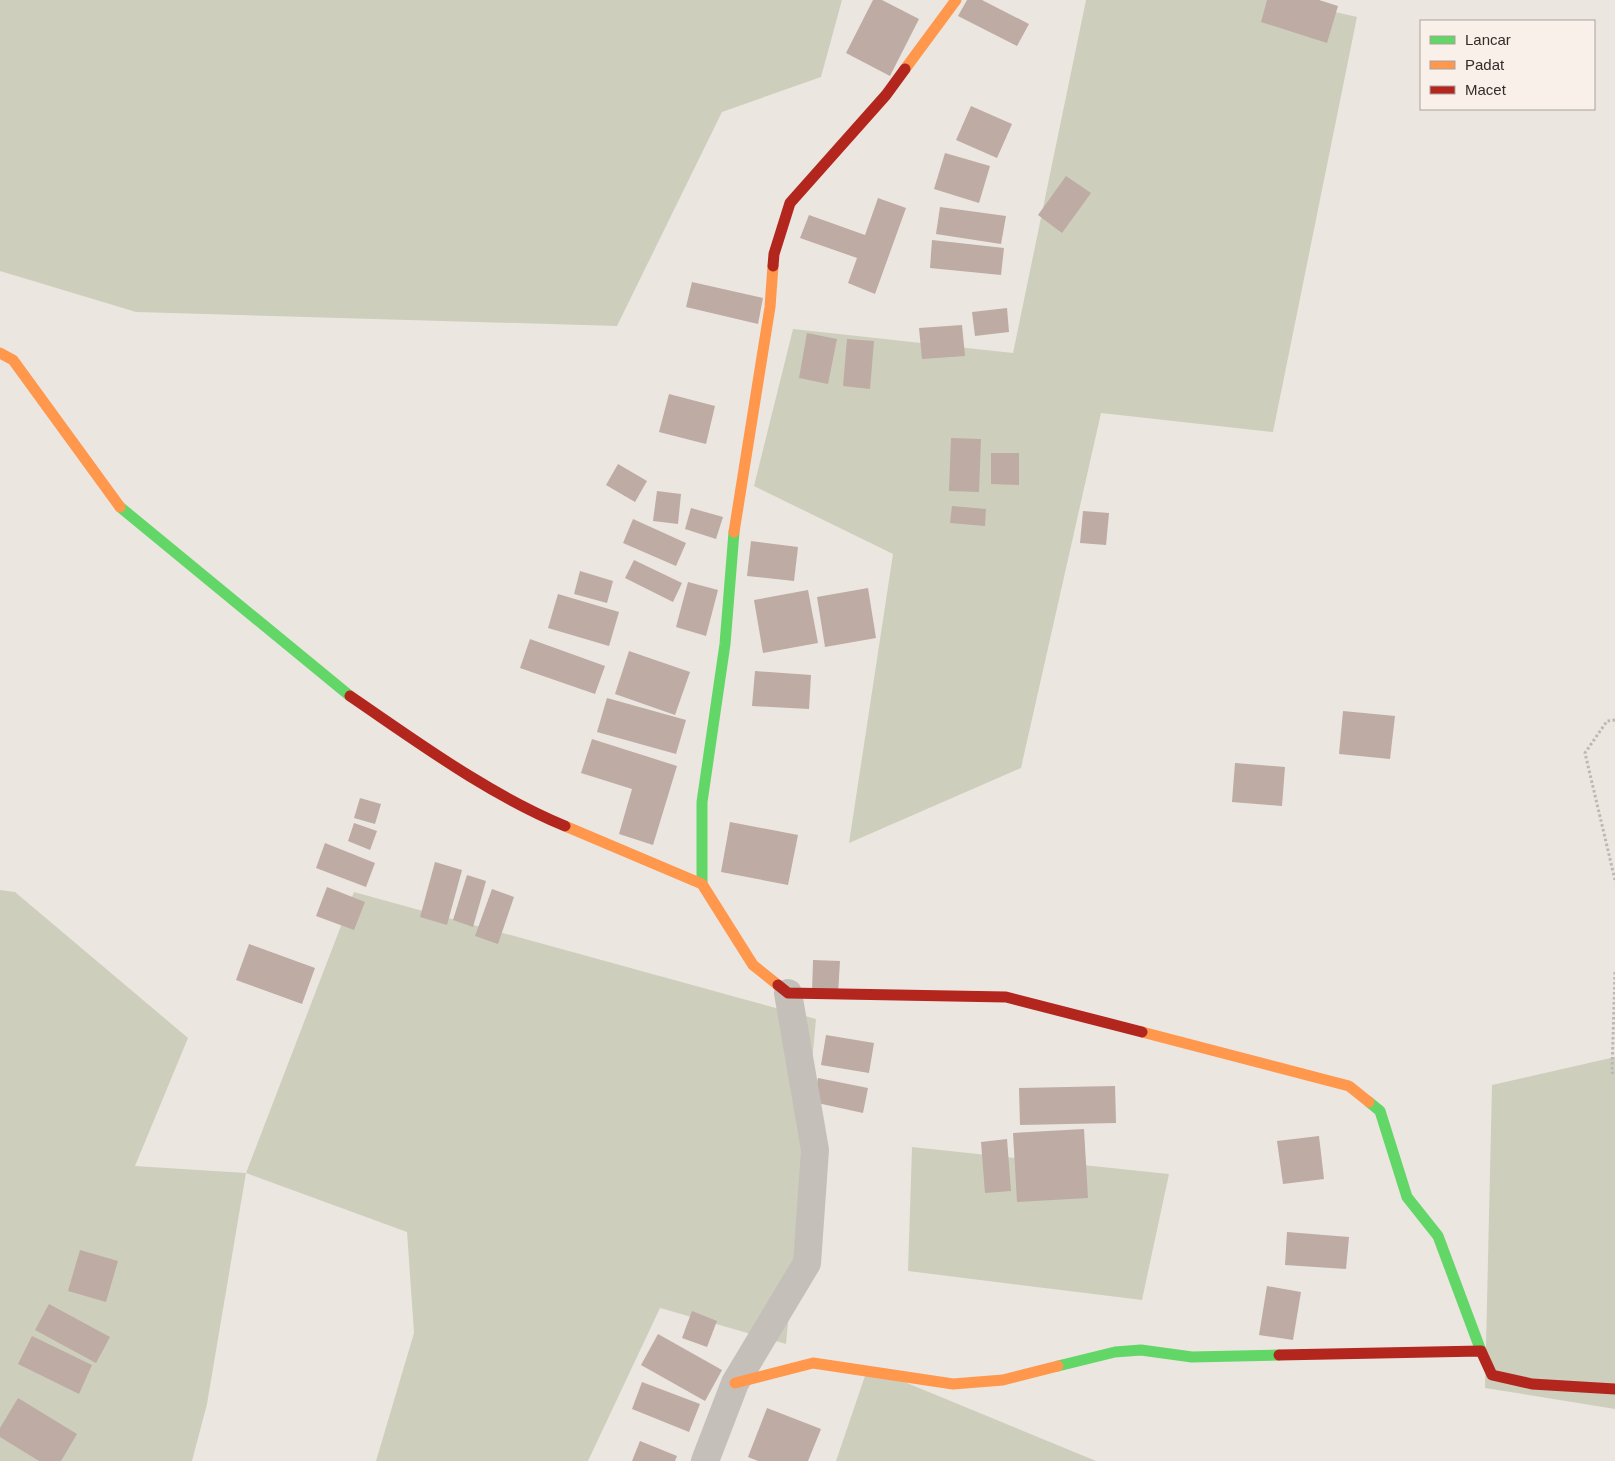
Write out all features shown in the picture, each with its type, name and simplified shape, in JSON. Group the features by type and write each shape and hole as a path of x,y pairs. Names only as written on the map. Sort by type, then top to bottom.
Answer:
{"street":[{"path":"956,0 886,95 790,203 774,254 770,307 733,536 725,644 702,802 702,884 754,966 788,993 1006,996 1349,1086 1380,1111 1407,1197 1438,1236 1481,1351 1492,1375 1532,1384 1615,1389"},
{"path":"0,353 13,360 116,503 339,689 455,767 538,815 702,884"},
{"path":"705,1461 735,1383 807,1263 815,1150 788,993"},
{"path":"735,1383 813,1363 953,1384 1003,1380 1115,1352 1141,1350 1192,1357 1481,1351"}],"path":[{"path":"1615,720 1607,721 1585,753 1615,880"},
{"path":"1615,972 1612,1072 1615,1076"}],"green space":[{"path":"0,0 842,0 821,77 722,112 617,326 136,312 0,271"},
{"path":"1086,0 1283,0 1357,17 1273,432 1101,413 1021,768 849,843 893,554 754,486 793,329 1013,353"},
{"path":"0,890 15,892 188,1038 135,1166 246,1173 207,1404 192,1461 0,1461"},
{"path":"354,892 816,1019 786,1344 660,1308 588,1461 376,1461 414,1333 407,1232 246,1173"},
{"path":"1615,1057 1615,1409 1485,1388 1492,1085"},
{"path":"912,1147 1169,1174 1142,1300 908,1271"},
{"path":"868,1367 1096,1461 836,1461"}],"building":[{"path":"873,0 882,0 919,19 890,76 846,53"},
{"path":"967,0 982,0 1029,24 1017,46 958,16"},
{"path":"1267,0 1319,0 1338,6 1327,43 1261,22"},
{"path":"971,106 1012,124 997,158 956,140"},
{"path":"945,153 990,166 979,203 934,189"},
{"path":"1066,176 1091,193 1062,233 1038,215"},
{"path":"878,198 906,208 875,294 848,283 857,258 800,238 809,215 865,235"},
{"path":"940,207 1006,216 1001,244 936,234"},
{"path":"932,240 1004,248 1001,275 930,268"},
{"path":"692,282 763,298 758,324 686,307"},
{"path":"1007,308 1009,332 975,336 972,312"},
{"path":"962,325 965,356 922,359 919,328"},
{"path":"807,333 837,339 828,384 799,378"},
{"path":"847,339 874,341 870,389 843,386"},
{"path":"669,394 715,406 706,444 659,432"},
{"path":"951,438 981,439 979,492 949,491"},
{"path":"991,453 1019,453 1019,485 991,484"},
{"path":"618,464 647,481 635,502 606,485"},
{"path":"657,491 681,494 678,524 653,521"},
{"path":"952,506 986,509 985,526 950,523"},
{"path":"691,508 723,517 716,539 685,529"},
{"path":"1083,511 1109,513 1106,545 1080,543"},
{"path":"633,519 686,543 676,566 623,543"},
{"path":"751,541 798,547 794,581 747,576"},
{"path":"634,560 682,583 673,602 625,578"},
{"path":"580,571 613,581 607,603 574,594"},
{"path":"688,582 718,590 706,636 676,627"},
{"path":"868,588 876,638 825,647 817,597"},
{"path":"808,590 818,643 763,653 754,600"},
{"path":"558,594 619,612 609,646 548,628"},
{"path":"530,639 605,666 595,694 520,668"},
{"path":"629,651 690,672 675,715 615,694"},
{"path":"755,671 811,675 809,709 752,706"},
{"path":"607,698 686,720 676,754 597,732"},
{"path":"1343,711 1395,716 1390,759 1339,754"},
{"path":"592,739 677,766 653,845 619,834 632,789 581,773"},
{"path":"1235,763 1285,767 1282,806 1232,802"},
{"path":"360,798 381,804 375,824 354,818"},
{"path":"730,822 798,835 788,885 721,872"},
{"path":"354,823 377,831 370,850 348,841"},
{"path":"325,843 375,863 366,887 316,868"},
{"path":"435,862 462,870 447,925 420,917"},
{"path":"467,875 486,881 473,927 453,920"},
{"path":"327,887 365,902 354,930 316,916"},
{"path":"492,889 514,897 498,944 475,936"},
{"path":"249,944 315,968 302,1004 236,980"},
{"path":"813,960 840,961 838,994 812,993"},
{"path":"826,1035 874,1043 869,1073 821,1065"},
{"path":"818,1078 868,1088 863,1113 813,1102"},
{"path":"1115,1086 1116,1123 1020,1125 1019,1088"},
{"path":"1084,1129 1088,1198 1017,1202 1013,1133"},
{"path":"1319,1136 1324,1179 1283,1184 1277,1141"},
{"path":"1007,1139 1011,1191 985,1193 981,1142"},
{"path":"1287,1232 1349,1237 1346,1269 1285,1265"},
{"path":"80,1250 118,1261 106,1302 68,1291"},
{"path":"1267,1286 1301,1292 1293,1340 1259,1335"},
{"path":"49,1304 110,1337 96,1363 35,1330"},
{"path":"692,1311 717,1321 707,1347 682,1338"},
{"path":"658,1334 722,1370 705,1401 641,1365"},
{"path":"32,1336 92,1365 79,1394 18,1364"},
{"path":"642,1382 700,1404 689,1432 632,1409"},
{"path":"18,1398 77,1434 61,1461 39,1461 0,1437 0,1428"},
{"path":"767,1408 821,1429 808,1461 758,1461 748,1457"},
{"path":"640,1441 677,1456 675,1461 632,1461"}],"traffic: fast":[{"path":"120,507 350,696"},
{"path":"702,884 702,802 725,644 734,532"},
{"path":"1369,1102 1380,1111 1407,1197 1438,1236 1481,1351"},
{"path":"1058,1366 1115,1352 1141,1350 1192,1357 1279,1355"}],"traffic: slow":[{"path":"905,69 956,0"},
{"path":"734,532 770,307 773,266"},
{"path":"0,353 13,360 120,507"},
{"path":"565,826 702,884 753,965 778,985"},
{"path":"1142,1032 1349,1086 1369,1102"},
{"path":"735,1383 813,1363 953,1384 1003,1380 1058,1366"}],"traffic: jam":[{"path":"773,266 774,254 790,203 886,95 905,69"},
{"path":"350,696 454,767 509,799 565,826"},
{"path":"778,985 788,993 1006,997 1142,1032"},
{"path":"1279,1355 1481,1351 1492,1375 1532,1384 1615,1389"}]}
